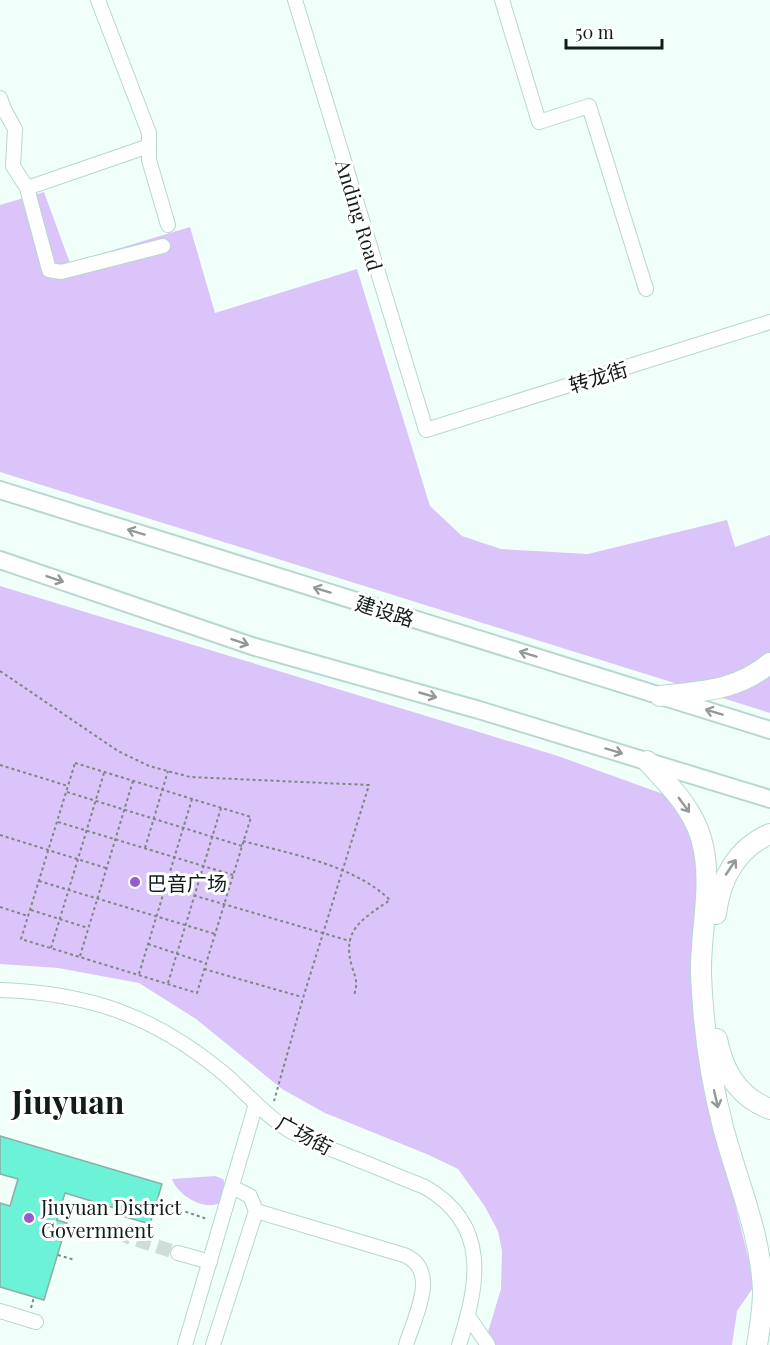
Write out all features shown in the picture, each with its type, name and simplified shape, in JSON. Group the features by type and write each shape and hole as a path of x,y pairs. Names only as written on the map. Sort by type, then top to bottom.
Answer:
{"highway":[{"path":"660,696 725,687 755,675 770,663"},
{"path":"647,761 690,813 697,826 706,860 707,881 701,963 705,1032 718,1108 758,1253 763,1297 757,1345"},
{"path":"770,834 746,849 725,876 717,903 712,967 717,1040 727,1073 751,1101 770,1109"}],"main road":[{"name":"建设路","path":"0,490 770,730"},
{"path":"0,560 255,647 479,710 770,799"}],"street":[{"path":"99,0 149,133 150,160 168,225"},
{"name":"Anding Road","path":"295,0 426,430"},
{"path":"501,0 539,122 589,106 646,289"},
{"path":"0,98 15,129 7,167 27,188 49,270 61,272 164,246"},
{"path":"27,188 149,146"},
{"name":"转龙街","path":"426,430 770,322"},
{"name":"广场街","path":"0,990 27,991 76,998 103,1005 147,1022 197,1052 225,1074 273,1119 296,1134 425,1187 444,1201 464,1228 473,1254 474,1290 459,1345"},
{"path":"185,1345 256,1104"},
{"path":"213,1345 256,1211 250,1196 232,1187"},
{"path":"256,1211 404,1255 414,1260 422,1272 424,1284 406,1345"},
{"path":"178,1253 210,1262"},
{"path":"0,1311 33,1318"},
{"path":"468,1316 488,1345"}],"path":[{"path":"0,671 118,751 149,766 190,777 369,784 273,1104"},
{"path":"75,764 104,772 251,817 197,993 21,939 75,764"},
{"path":"0,765 68,786"},
{"path":"145,848 168,771"},
{"path":"51,948 104,772"},
{"path":"79,957 133,781"},
{"path":"66,792 242,846"},
{"path":"138,975 192,799"},
{"path":"168,984 221,808"},
{"path":"57,822 233,875"},
{"path":"0,835 106,868"},
{"path":"243,841 343,870 366,881 390,900 357,924 350,941 349,957 357,984 354,995"},
{"path":"39,880 215,934"},
{"path":"165,887 350,941"},
{"path":"0,906 28,916"},
{"path":"30,909 88,928"},
{"path":"148,944 206,963"},
{"path":"204,969 303,998"},
{"path":"156,1202 221,1223"},
{"path":"58,1255 75,1260"},
{"path":"33,1318 34,1297"}],"shaded area":[{"path":"44,192 70,263 190,227 215,313 357,269 430,506 462,536 501,549 588,554 727,520 735,547 770,535 770,713 0,472 0,205"},
{"path":"0,586 558,756 663,794 684,816 696,849 699,880 692,973 697,1051 755,1285 737,1311 732,1345 484,1345 501,1289 502,1251 498,1231 484,1205 458,1169 325,1113 282,1089 196,1019 139,983 58,968 0,964"},
{"path":"215,1176 223,1179 226,1185 222,1202 215,1205 193,1201 180,1191 172,1179"}],"building":[{"name":"Jiuyuan District Government","path":"0,1136 162,1184 150,1224 119,1215 121,1210 65,1193 57,1220 67,1223 44,1300 0,1287 0,1203 10,1206 18,1179 0,1174"}],"tunnel":[{"path":"125,1226 128,1237 178,1253"}],"place":[{"name":"巴音广场","path":"135,882"},
{"name":"Jiuyuan District Government","path":"29,1218"}],"district":[{"name":"Jiuyuan","path":"68,1100"}]}
